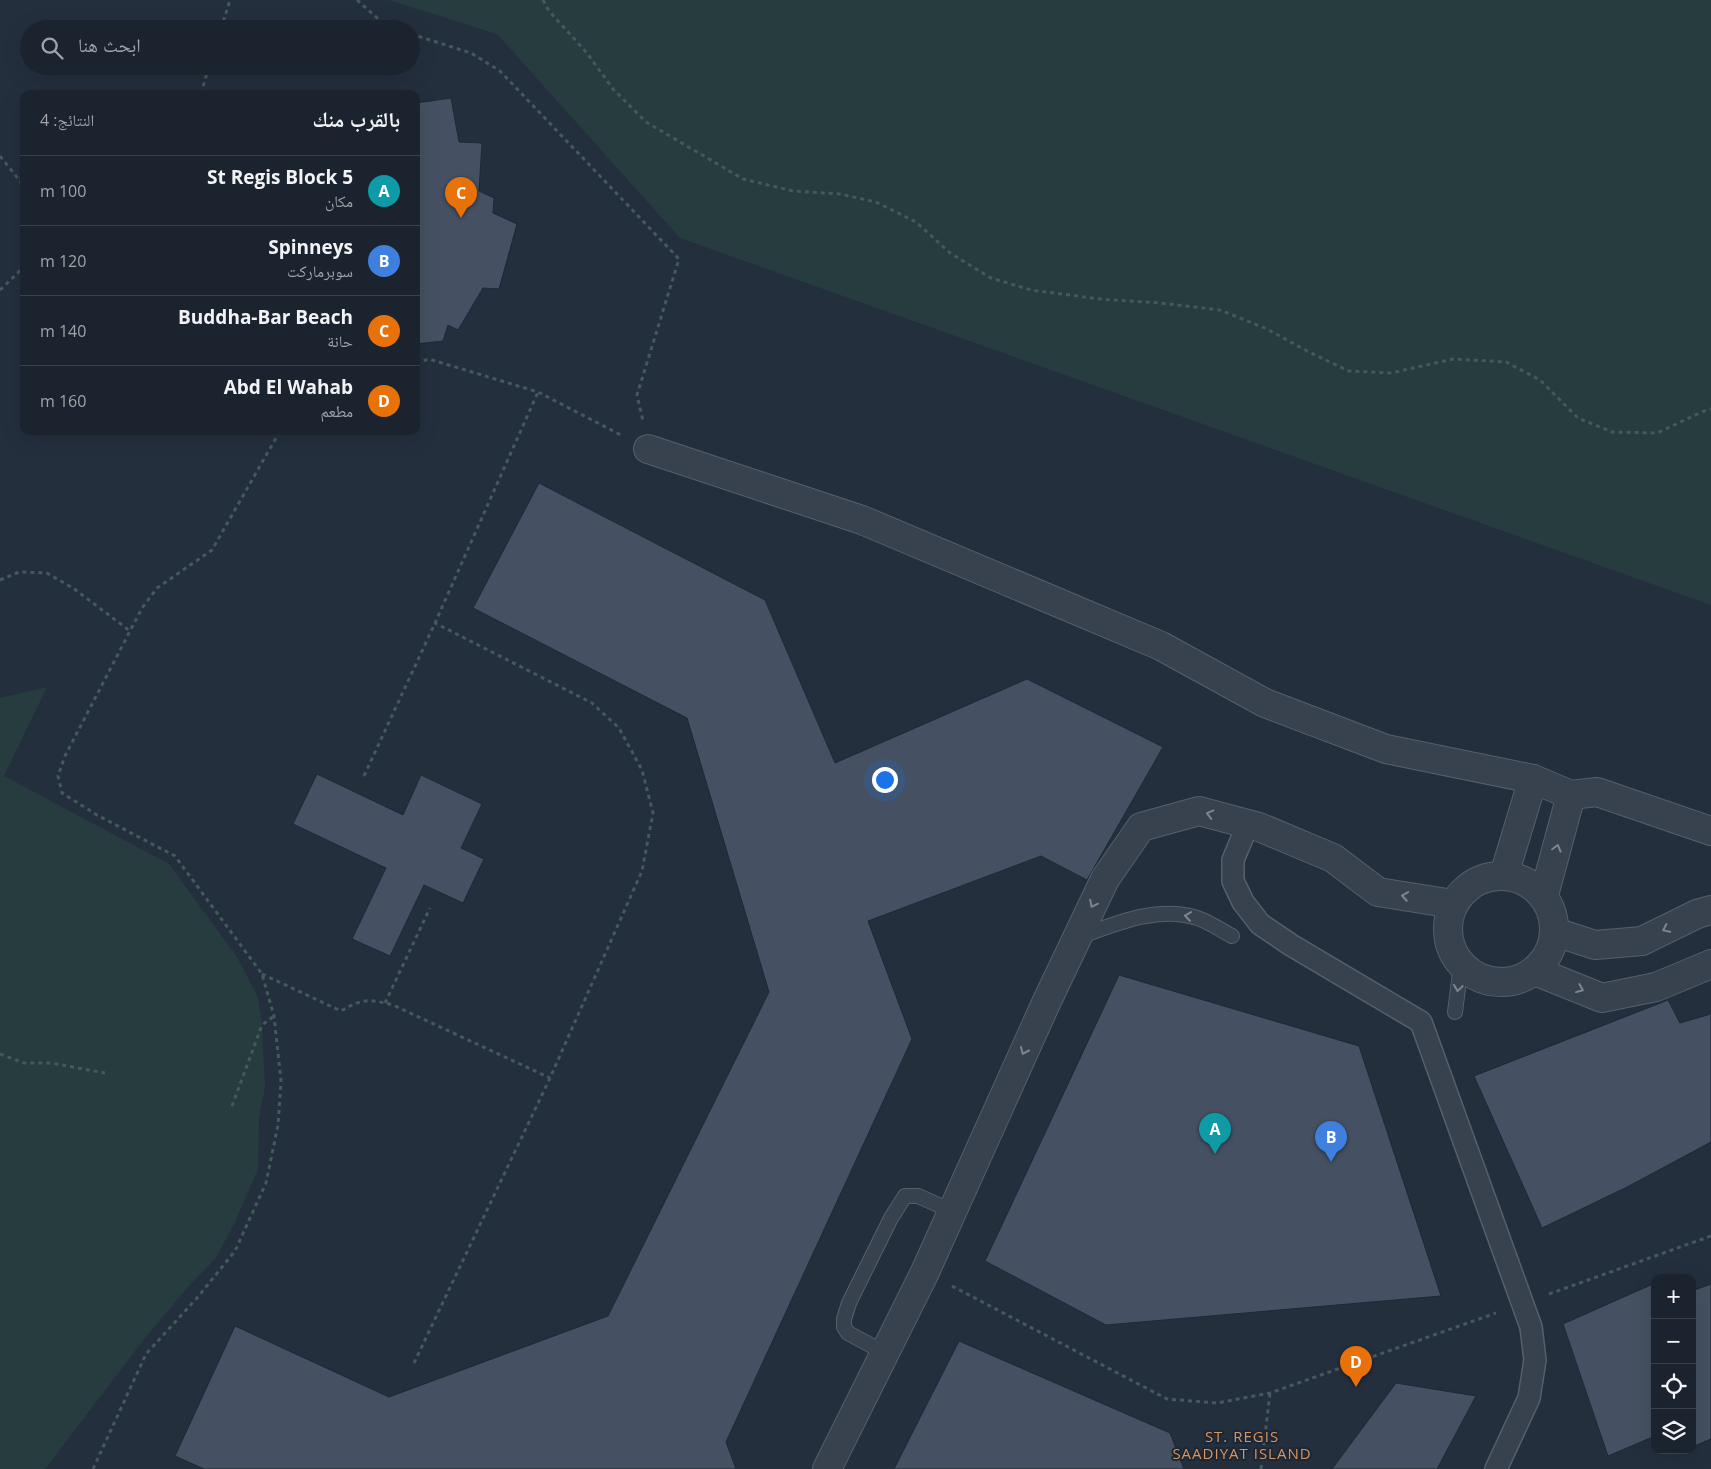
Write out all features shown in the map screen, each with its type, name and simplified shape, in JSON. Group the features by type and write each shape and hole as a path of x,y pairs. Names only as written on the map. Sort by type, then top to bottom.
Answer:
{"street":[{"path":"648,449 862,520 1162,646 1265,702 1386,749 1533,778 1572,795 1597,792 1711,831"},
{"path":"1504,875 1533,778"},
{"path":"1544,895 1572,795"},
{"path":"827,1469 925,1272 1042,1011 1105,880 1141,827 1199,811 1259,827 1333,858 1378,892 1453,904"},
{"path":"1248,824 1233,860 1234,881 1243,902 1260,924 1291,945 1421,1022 1531,1327 1535,1360 1529,1398 1496,1469"},
{"path":"1504,875 1519,878 1533,884 1544,895 1553,913 1555,932 1552,947 1545,960 1535,971 1520,979 1505,982 1488,981 1473,975 1461,965 1452,951 1448,935 1448,919 1453,904 1474,882 1504,875"},
{"path":"1555,932 1595,944 1642,941 1697,914 1711,910"},
{"path":"1535,971 1602,998 1656,987 1711,964"}],"lane":[{"path":"1077,938 1124,920 1161,913 1195,917 1232,936"},
{"path":"1455,1012 1461,965"},
{"path":"885,1353 848,1333 844,1327 844,1319 849,1303 891,1218 905,1196 918,1196 952,1211"}],"path":[{"path":"224,20 230,0"},
{"path":"357,0 380,20"},
{"path":"543,0 549,11 587,53 613,89 646,122 744,179 793,191 840,194 876,202 916,222 950,253 991,278 1031,290 1100,299 1220,310 1267,329 1349,371 1391,372 1453,359 1506,362 1540,380 1578,418 1612,432 1657,433 1711,409"},
{"path":"420,37 471,53 500,71 679,259 637,395 648,449"},
{"path":"201,90 206,75"},
{"path":"0,156 20,181"},
{"path":"0,290 20,271"},
{"path":"420,362 429,359 538,392 648,449"},
{"path":"364,776 435,623 538,392"},
{"path":"93,1469 146,1354 197,1298 235,1251 266,1183 278,1125 281,1081 274,1016 262,974 175,856 97,815 62,793 58,776 65,756 142,608 157,588 212,550 278,435"},
{"path":"0,580 19,572 47,573 73,588 130,631"},
{"path":"414,1363 550,1078 642,871 653,813 642,770 619,728 592,703 435,623"},
{"path":"385,1003 430,908"},
{"path":"262,974 341,1010 356,1002 374,1000 393,1005 550,1078"},
{"path":"232,1106 262,1025 274,1016"},
{"path":"0,1054 24,1063 51,1063 105,1073"},
{"path":"925,1272 1167,1399 1217,1403 1270,1393 1711,1236"},
{"path":"1261,1469 1270,1393"}],"green space":[{"path":"389,0 1711,0 1711,605 680,238 497,34"},
{"path":"47,687 4,776 169,864 237,957 258,997 262,1025 265,1087 259,1118 258,1169 235,1222 216,1258 189,1286 145,1338 45,1469 0,1469 0,698"}],"building":[{"path":"451,98 459,142 482,143 479,191 494,198 493,213 517,224 499,289 483,288 458,330 448,325 443,341 420,344 420,102"},
{"path":"539,483 765,600 835,763 1027,679 1163,747 1087,880 1041,856 868,921 912,1039 726,1442 736,1469 204,1469 175,1456 235,1326 389,1397 608,1316 769,992 687,718 473,608"},
{"path":"317,774 403,815 421,775 482,804 461,848 484,859 463,903 424,885 390,956 352,939 386,868 293,824"},
{"path":"1119,975 1359,1046 1441,1296 1106,1325 985,1261"},
{"path":"1668,1000 1680,1023 1711,1014 1711,1142 1627,1187 1542,1228 1474,1076"},
{"path":"1711,1284 1711,1439 1696,1445 1696,1319 1696,1290"},
{"path":"1651,1285 1651,1438 1608,1456 1563,1324"},
{"path":"959,1341 1170,1433 1184,1469 894,1469"},
{"path":"1396,1383 1476,1396 1437,1469 1332,1469"}],"place":[{"name":"Buddha-Bar Beach","path":"461,218"},
{"name":"St Regis Block 5","path":"1215,1154"},
{"name":"Spinneys","path":"1331,1162"},
{"name":"Abd El Wahab","path":"1356,1387"}],"district":[{"name":"ST. REGIS SAADIYAT ISLAND","path":"1242,1446"}]}
